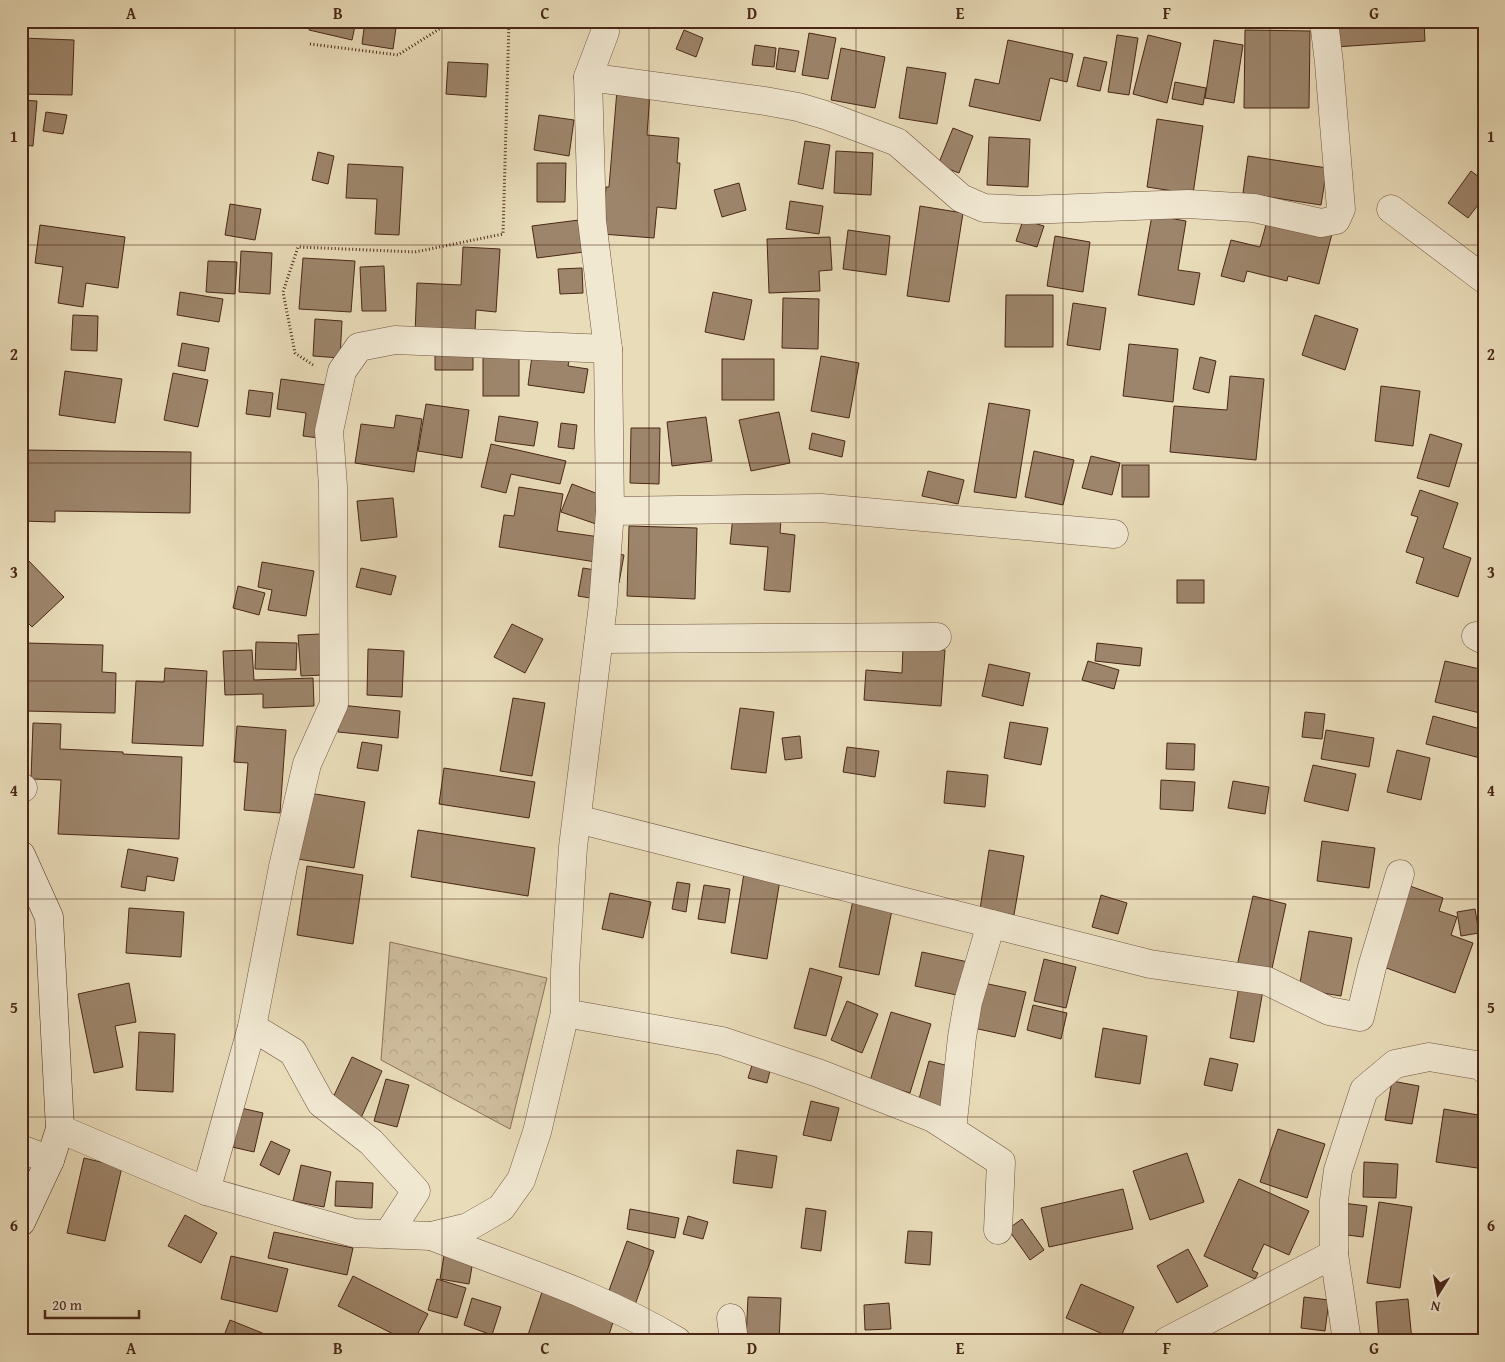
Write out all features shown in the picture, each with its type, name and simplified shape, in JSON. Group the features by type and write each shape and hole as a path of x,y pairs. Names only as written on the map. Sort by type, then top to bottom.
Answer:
{"street":[{"path":"60,1129 206,1191 354,1233 431,1236 468,1227 501,1208 521,1180 537,1132 565,1013 564,971 577,819 599,639 610,511 608,349 592,221 588,77 605,32 604,21"},
{"path":"588,77 765,101 798,107 825,115 897,142 961,198 984,208 1026,210 1188,204 1254,208 1321,223 1336,220 1341,209 1324,21"},
{"path":"1391,209 1484,278"},
{"path":"206,1191 252,1027 283,868 307,764 334,704 333,486 329,431 342,371 360,347 395,340 608,349"},
{"path":"610,511 821,508 1114,534"},
{"path":"599,639 937,637"},
{"path":"577,819 1150,964 1267,981 1329,1011 1360,1017 1372,967 1400,874"},
{"path":"21,855 49,917 60,1129 50,1160 21,1222"},
{"path":"952,1130 962,1037 968,1002 991,924"},
{"path":"565,1013 722,1041 818,1073 933,1118 1001,1162 998,1230"},
{"path":"252,1027 293,1052 321,1103 371,1142 416,1190 388,1234"},
{"path":"1347,1341 1334,1254 1334,1200 1338,1170 1364,1090 1395,1064 1429,1057 1482,1066 1484,1068"},
{"path":"21,1149 50,1160"},
{"path":"431,1236 583,1295 656,1328 677,1341"},
{"path":"1167,1341 1334,1254"}],"path":[{"path":"310,44 398,55 452,21"},
{"path":"339,382 295,353 283,292 298,248 415,252 503,234 509,21"}],"green space":[{"path":"390,942 547,978 510,1129 381,1060"}],"building":[{"path":"261,21 293,21 293,27 261,25"},
{"path":"311,21 356,21 352,40 309,30"},
{"path":"365,21 397,21 393,49 362,44"},
{"path":"632,21 665,21 665,25 632,25"},
{"path":"1017,21 1048,21 1048,27 1017,24"},
{"path":"1333,21 1424,21 1425,41 1335,47"},
{"path":"684,30 703,38 696,57 676,49"},
{"path":"1245,30 1310,31 1309,108 1244,108"},
{"path":"809,33 836,38 828,79 802,75"},
{"path":"1117,35 1138,38 1129,95 1108,92"},
{"path":"1148,35 1181,43 1167,103 1133,94"},
{"path":"21,38 74,40 72,95 21,94"},
{"path":"1008,40 1073,54 1067,82 1050,78 1040,121 969,106 975,79 999,84"},
{"path":"1214,40 1243,45 1234,103 1205,98"},
{"path":"755,45 776,48 774,67 752,65"},
{"path":"779,48 799,51 795,72 776,69"},
{"path":"841,48 885,57 875,108 831,100"},
{"path":"1084,57 1107,62 1100,91 1077,86"},
{"path":"448,62 488,64 486,97 446,94"},
{"path":"907,67 946,73 937,124 899,118"},
{"path":"1175,82 1206,88 1203,105 1172,99"},
{"path":"617,90 650,93 647,135 679,138 677,163 680,163 676,209 657,207 654,238 602,234 606,187 609,187"},
{"path":"21,100 37,101 33,146 21,145"},
{"path":"46,112 67,115 63,134 43,131"},
{"path":"539,115 574,120 569,156 534,150"},
{"path":"1157,119 1203,126 1193,194 1147,187"},
{"path":"953,128 973,136 959,173 938,165"},
{"path":"989,137 1030,139 1028,187 987,185"},
{"path":"805,141 830,145 823,189 798,184"},
{"path":"836,151 873,153 871,195 834,193"},
{"path":"318,152 334,156 328,184 312,180"},
{"path":"1248,156 1327,168 1321,205 1243,193"},
{"path":"537,163 566,163 565,202 537,202"},
{"path":"348,164 403,167 399,235 375,234 377,199 346,198"},
{"path":"1471,171 1484,181 1484,197 1468,218 1448,203"},
{"path":"739,183 746,210 722,217 714,190"},
{"path":"790,201 823,206 819,234 786,229"},
{"path":"230,204 261,209 255,240 225,235"},
{"path":"920,206 963,213 949,302 907,296"},
{"path":"1269,214 1333,230 1319,284 1288,276 1287,281 1247,271 1244,282 1221,276 1231,240 1260,247"},
{"path":"1152,215 1186,221 1178,270 1200,273 1194,305 1138,295"},
{"path":"579,220 584,252 537,258 532,226"},
{"path":"1023,220 1044,226 1037,247 1016,241"},
{"path":"40,225 125,237 118,288 86,283 83,307 58,303 63,267 35,263"},
{"path":"848,230 890,236 886,275 843,269"},
{"path":"1055,236 1090,242 1083,292 1047,286"},
{"path":"830,237 832,270 819,271 820,291 769,293 767,239"},
{"path":"463,247 500,249 496,312 476,310 475,332 415,333 417,283 461,285"},
{"path":"241,251 272,253 270,294 239,292"},
{"path":"303,258 355,261 351,312 299,309"},
{"path":"208,261 237,262 235,294 206,292"},
{"path":"384,266 386,311 362,311 360,267"},
{"path":"582,268 583,293 560,294 558,269"},
{"path":"180,292 223,299 219,322 177,315"},
{"path":"713,292 752,300 744,340 705,332"},
{"path":"1006,295 1053,295 1053,347 1005,347"},
{"path":"783,298 819,299 818,349 782,348"},
{"path":"1073,303 1106,308 1100,350 1067,345"},
{"path":"73,315 98,316 97,351 71,350"},
{"path":"1315,315 1358,329 1345,370 1302,355"},
{"path":"315,319 342,321 340,358 313,356"},
{"path":"182,343 209,348 205,371 178,366"},
{"path":"1129,344 1178,349 1173,402 1123,396"},
{"path":"473,350 473,370 435,370 435,351"},
{"path":"483,352 519,352 519,396 483,396"},
{"path":"532,356 569,361 568,366 588,369 584,393 528,385"},
{"path":"821,356 859,363 849,418 811,411"},
{"path":"1200,357 1216,361 1209,393 1193,389"},
{"path":"722,359 774,359 774,400 722,400"},
{"path":"65,371 122,379 115,423 59,415"},
{"path":"173,373 208,380 198,427 164,420"},
{"path":"1230,376 1264,379 1256,460 1170,452 1174,406 1227,410"},
{"path":"281,379 326,385 319,438 303,436 306,413 277,409"},
{"path":"1381,386 1420,391 1413,446 1375,441"},
{"path":"249,390 273,393 270,417 246,414"},
{"path":"989,403 1030,410 1016,498 974,492"},
{"path":"426,404 469,410 462,458 418,451"},
{"path":"779,412 790,463 751,471 739,420"},
{"path":"396,415 422,419 414,472 355,463 361,424 394,428"},
{"path":"499,416 538,422 534,446 495,441"},
{"path":"706,417 712,461 672,466 667,422"},
{"path":"561,423 577,425 574,449 558,447"},
{"path":"631,428 660,428 659,484 630,483"},
{"path":"812,433 845,441 842,457 809,449"},
{"path":"1430,434 1462,444 1449,487 1417,478"},
{"path":"491,444 566,461 560,484 511,474 506,493 481,487"},
{"path":"21,450 191,452 190,513 55,511 55,522 21,521"},
{"path":"1034,451 1074,460 1063,505 1025,497"},
{"path":"1091,456 1120,463 1112,495 1082,488"},
{"path":"1122,465 1149,465 1149,497 1122,497"},
{"path":"928,471 964,480 958,504 922,496"},
{"path":"572,484 606,497 596,524 561,512"},
{"path":"519,487 563,494 557,531 600,537 596,562 499,547 504,515 514,516"},
{"path":"1420,490 1458,503 1443,548 1471,558 1458,597 1416,583 1424,558 1406,552 1418,517 1411,515"},
{"path":"393,498 397,537 361,541 357,501"},
{"path":"733,516 781,520 780,533 795,535 790,592 764,590 768,547 730,544"},
{"path":"629,526 697,528 695,599 627,596"},
{"path":"21,553 64,597 32,627 21,616"},
{"path":"612,553 624,555 619,583 607,581"},
{"path":"262,562 314,571 306,616 268,610 272,590 258,587"},
{"path":"361,568 396,576 391,595 356,587"},
{"path":"583,568 595,570 590,598 578,596"},
{"path":"1177,580 1204,580 1204,603 1177,603"},
{"path":"238,586 265,593 259,615 233,608"},
{"path":"512,624 543,639 525,673 494,657"},
{"path":"321,634 324,675 301,676 298,635"},
{"path":"256,642 297,643 296,670 255,669"},
{"path":"26,643 103,645 102,672 116,673 115,713 25,711"},
{"path":"1097,643 1142,648 1140,666 1095,661"},
{"path":"903,647 945,650 941,706 864,700 866,670 902,673"},
{"path":"368,649 404,651 402,697 367,695"},
{"path":"252,650 254,680 313,678 314,706 263,708 263,694 225,695 223,651"},
{"path":"1088,661 1119,670 1114,689 1082,680"},
{"path":"1445,661 1484,670 1484,714 1435,702"},
{"path":"989,664 1030,673 1023,706 982,696"},
{"path":"165,668 207,671 203,746 132,743 136,681 164,682"},
{"path":"513,698 545,703 532,776 500,771"},
{"path":"340,705 400,711 398,738 338,732"},
{"path":"740,708 774,712 766,773 731,769"},
{"path":"1305,712 1325,714 1322,739 1302,737"},
{"path":"1433,716 1484,730 1484,759 1426,744"},
{"path":"1010,722 1048,728 1041,765 1004,758"},
{"path":"33,723 61,724 60,749 182,757 179,839 58,834 61,780 31,779"},
{"path":"237,726 286,730 280,813 244,810 248,763 234,762"},
{"path":"1326,730 1374,738 1369,767 1321,759"},
{"path":"800,736 802,758 785,760 782,738"},
{"path":"362,742 382,745 378,771 357,768"},
{"path":"1167,743 1195,744 1194,770 1166,769"},
{"path":"847,747 879,751 875,777 843,772"},
{"path":"1397,750 1430,758 1421,800 1387,792"},
{"path":"1313,765 1356,774 1348,811 1304,801"},
{"path":"444,768 535,782 529,818 439,804"},
{"path":"947,771 988,775 985,807 944,803"},
{"path":"1161,780 1195,782 1193,811 1160,809"},
{"path":"1233,781 1269,787 1265,814 1228,808"},
{"path":"309,793 365,802 354,868 298,859"},
{"path":"418,830 535,848 528,896 411,877"},
{"path":"1322,841 1375,848 1369,888 1317,881"},
{"path":"128,849 178,858 174,881 147,876 145,891 121,887"},
{"path":"989,850 1024,856 1014,915 980,909"},
{"path":"307,866 363,875 353,944 297,935"},
{"path":"745,867 781,874 767,959 731,953"},
{"path":"677,882 690,884 686,912 672,909"},
{"path":"704,885 730,889 725,923 698,919"},
{"path":"1410,886 1443,898 1439,911 1457,917 1451,935 1473,943 1455,993 1381,966"},
{"path":"855,891 894,900 879,975 839,967"},
{"path":"610,893 651,902 643,938 602,929"},
{"path":"1101,895 1127,903 1118,934 1092,927"},
{"path":"1253,896 1286,904 1271,973 1237,966"},
{"path":"129,908 184,912 181,957 126,953"},
{"path":"1475,909 1479,933 1461,936 1457,912"},
{"path":"1309,931 1352,938 1341,996 1299,989"},
{"path":"922,952 968,962 961,996 915,986"},
{"path":"1044,959 1076,967 1066,1008 1034,1001"},
{"path":"810,968 842,977 826,1036 794,1028"},
{"path":"979,982 1026,992 1015,1037 969,1027"},
{"path":"129,983 136,1022 115,1026 123,1067 94,1073 78,994"},
{"path":"1239,986 1263,990 1254,1042 1230,1038"},
{"path":"847,1001 878,1014 862,1053 831,1040"},
{"path":"1033,1005 1067,1013 1061,1039 1027,1030"},
{"path":"891,1012 931,1024 910,1093 870,1081"},
{"path":"1103,1028 1147,1036 1140,1084 1095,1077"},
{"path":"139,1032 175,1034 173,1092 136,1090"},
{"path":"352,1057 382,1071 361,1118 330,1104"},
{"path":"1210,1058 1238,1064 1232,1091 1204,1085"},
{"path":"929,1061 953,1067 942,1110 918,1103"},
{"path":"753,1062 771,1067 767,1083 748,1078"},
{"path":"386,1079 409,1085 397,1127 374,1121"},
{"path":"1392,1081 1419,1086 1412,1124 1385,1120"},
{"path":"811,1101 839,1108 831,1141 803,1135"},
{"path":"241,1108 263,1113 254,1152 232,1147"},
{"path":"1444,1109 1484,1116 1484,1169 1436,1162"},
{"path":"1278,1129 1325,1144 1307,1198 1260,1182"},
{"path":"271,1141 290,1150 279,1175 260,1165"},
{"path":"737,1150 777,1156 772,1188 733,1183"},
{"path":"1187,1153 1204,1202 1150,1220 1133,1171"},
{"path":"84,1158 122,1167 105,1241 67,1233"},
{"path":"1364,1162 1398,1164 1396,1198 1363,1197"},
{"path":"301,1165 331,1172 324,1207 293,1201"},
{"path":"1239,1179 1309,1211 1289,1255 1264,1244 1252,1270 1258,1273 1255,1279 1204,1256"},
{"path":"336,1181 373,1183 372,1208 335,1206"},
{"path":"1123,1189 1133,1229 1049,1247 1041,1208"},
{"path":"1379,1202 1412,1207 1400,1288 1367,1283"},
{"path":"1343,1203 1367,1206 1363,1237 1339,1234"},
{"path":"806,1208 826,1211 821,1251 801,1248"},
{"path":"630,1209 679,1218 675,1238 627,1229"},
{"path":"185,1215 217,1233 201,1263 168,1246"},
{"path":"688,1216 708,1222 703,1239 683,1234"},
{"path":"1022,1219 1044,1250 1030,1260 1008,1229"},
{"path":"908,1231 932,1232 930,1265 905,1263"},
{"path":"274,1232 353,1248 347,1275 268,1258"},
{"path":"627,1241 654,1251 635,1305 607,1296"},
{"path":"1188,1249 1208,1286 1177,1303 1157,1266"},
{"path":"445,1250 474,1255 469,1284 440,1279"},
{"path":"231,1256 288,1269 277,1312 221,1299"},
{"path":"353,1276 428,1314 414,1341 407,1341 338,1306"},
{"path":"437,1279 466,1288 457,1318 428,1310"},
{"path":"1081,1284 1134,1307 1119,1341 1066,1318"},
{"path":"542,1292 615,1316 607,1341 536,1341 527,1338"},
{"path":"748,1297 781,1298 779,1341 746,1339"},
{"path":"1304,1297 1329,1300 1325,1331 1301,1328"},
{"path":"472,1298 501,1307 492,1335 464,1325"},
{"path":"1408,1299 1412,1341 1379,1341 1376,1302"},
{"path":"889,1303 891,1329 865,1330 864,1305"},
{"path":"230,1320 282,1341 222,1341"},
{"path":"616,1335 641,1341 614,1341"}]}
